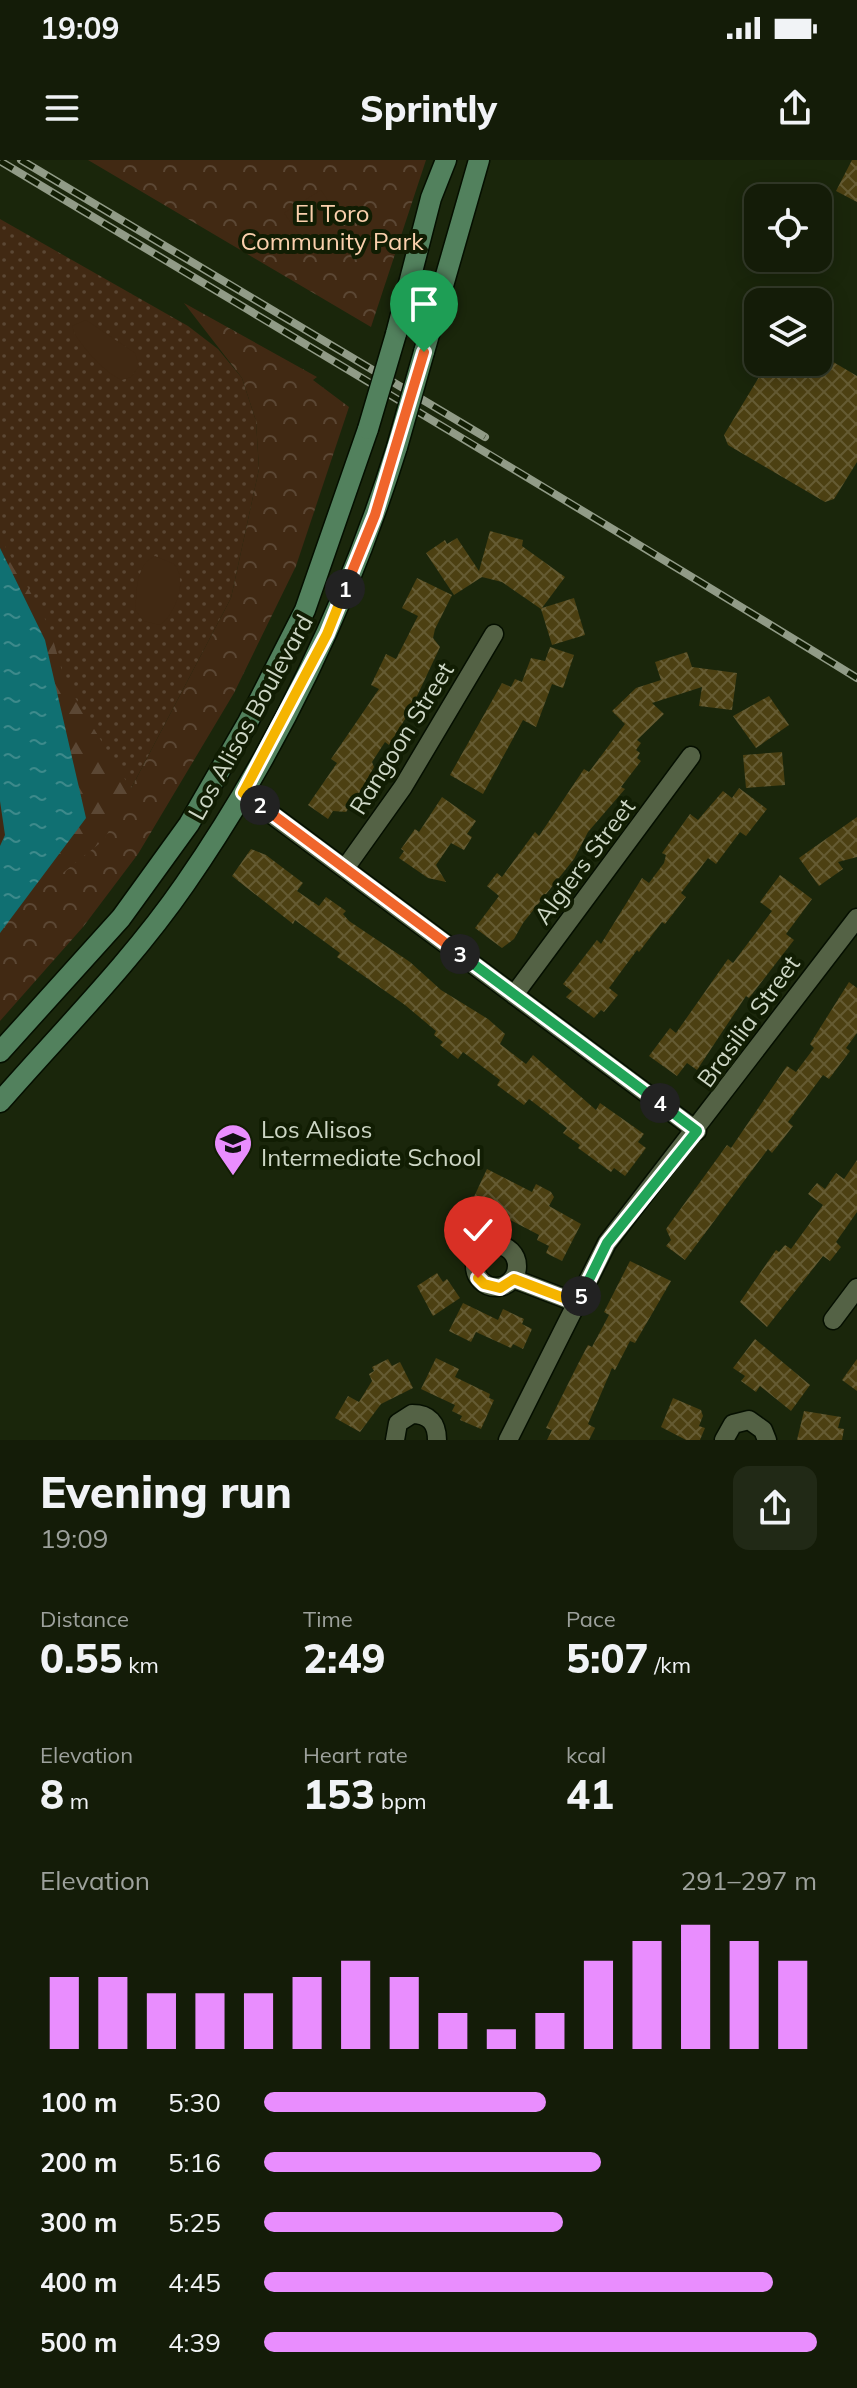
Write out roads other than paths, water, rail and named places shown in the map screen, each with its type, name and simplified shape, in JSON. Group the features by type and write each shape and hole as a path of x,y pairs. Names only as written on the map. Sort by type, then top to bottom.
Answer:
{"main road":[{"name":"Los Alisos Boulevard","path":"0,1052 121,918 189,824 248,722 305,610 368,429 431,198 446,160"},
{"name":"Los Alisos Boulevard","path":"0,1102 184,886 243,793 327,634 375,515 397,447 479,160"}],"street":[{"name":"Rangoon Street","path":"346,867 403,787 494,634"},
{"name":"Algiers Street","path":"514,995 691,756"},
{"path":"243,793 697,1131"},
{"name":"Brasilia Street","path":"508,1440 607,1243 697,1131 857,918"},
{"path":"514,1279 577,1303"},
{"path":"833,1320 857,1288"},
{"path":"395,1440 398,1423 412,1414 420,1414 434,1424 437,1440"},
{"path":"724,1440 733,1424 749,1420 763,1430 767,1440"}],"water":[{"path":"0,548 45,640 86,818 0,933 0,846 5,835 0,801"}],"railway":[{"path":"21,160 485,437"},
{"path":"0,161 857,678"}],"place":[{"name":"Los Alisos Intermediate School","path":"233,1177"}],"park label":[{"name":"El Toro Community Park","path":"332,227"}]}
